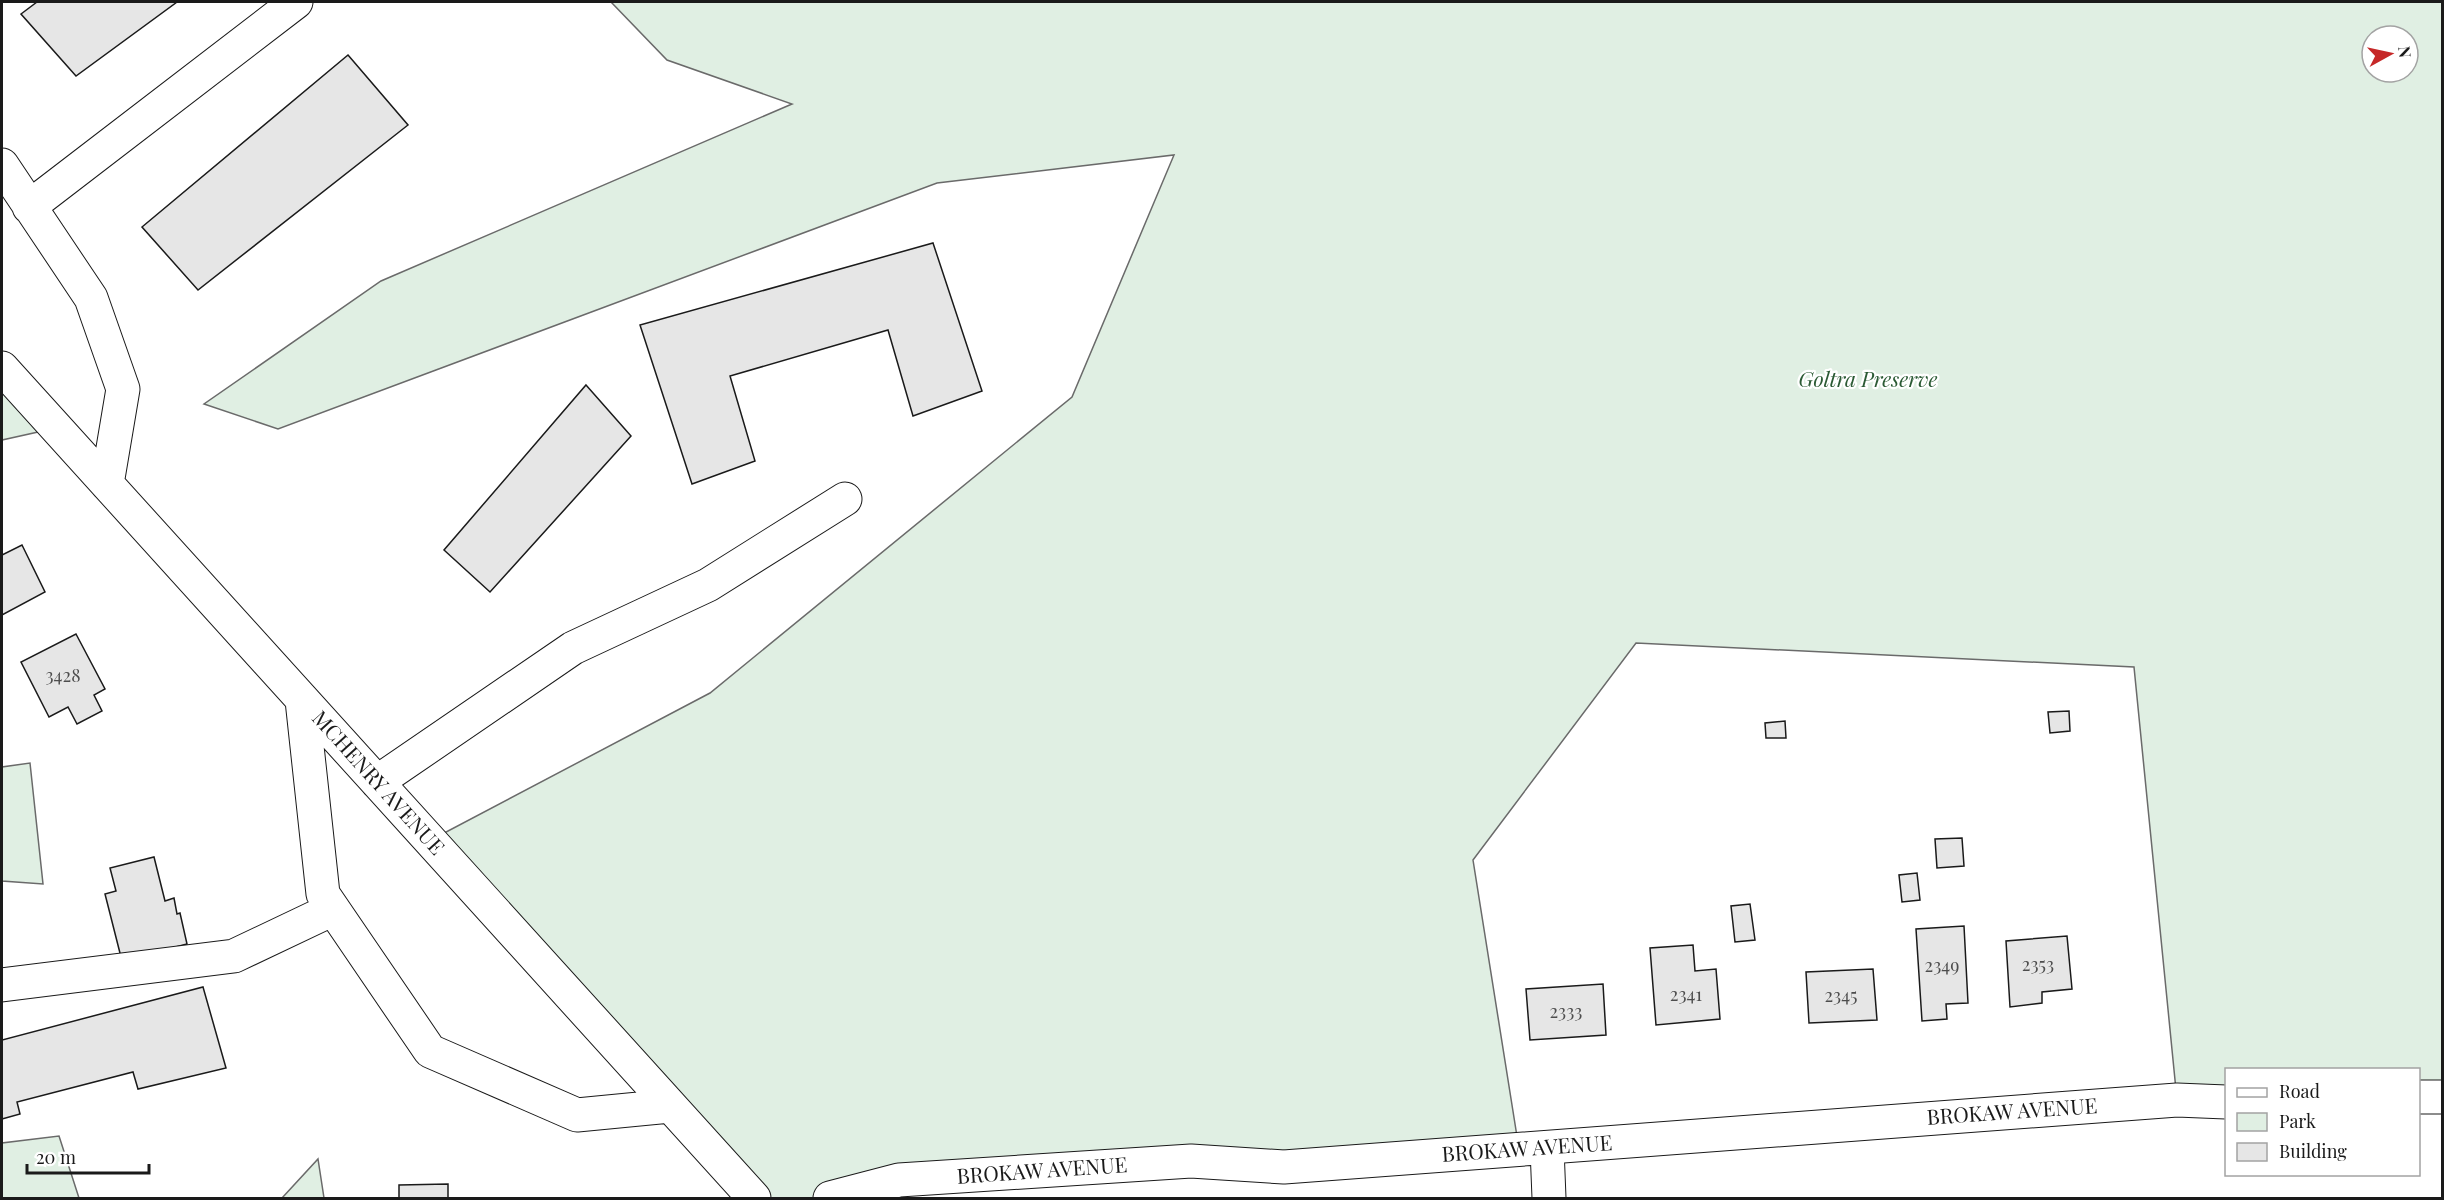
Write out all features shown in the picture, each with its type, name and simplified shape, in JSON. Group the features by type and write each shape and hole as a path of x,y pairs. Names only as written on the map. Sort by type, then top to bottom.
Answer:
{"street":[{"path":"29,207 296,2"},
{"path":"2,165 91,298 123,389 107,484"},
{"name":"MCHENRY AVENUE","path":"2,368 754,1198"},
{"path":"377,782 573,648 708,585 845,499"},
{"path":"302,700 323,894 430,1051 577,1115 670,1106"},
{"path":"2,986 234,956 333,909"},
{"path":"2420,1097 2442,1097"},
{"name":"BROKAW AVENUE","path":"830,1198 899,1180 1191,1161 1284,1167 2177,1100 2225,1101"},
{"path":"1547,1148 1549,1198"}],"green space":[{"name":"Goltra Preserve","path":"611,2 2442,2 2442,1097 2420,1097 2420,1068 2225,1068 2225,1102 2177,1100 2134,667 1636,643 1473,860 1519,1149 830,1198 754,1198 429,841 710,693 1072,397 1174,155 937,183 278,429 204,404 381,281 792,104 667,60"},
{"path":"2,368 56,428 2,440"},
{"path":"30,763 43,884 2,881 2,767"},
{"path":"59,1136 79,1198 2,1198 2,1143"},
{"path":"318,1159 324,1198 282,1198"}],"building":[{"path":"37,2 177,2 76,76 21,14"},
{"path":"348,55 408,125 198,290 142,227"},
{"path":"933,243 982,391 913,416 888,330 730,376 755,461 692,484 640,325"},
{"path":"586,385 631,436 490,592 444,550"},
{"path":"22,545 45,592 2,615 2,555"},
{"path":"76,634 105,689 94,695 102,711 77,724 68,707 49,717 21,662"},
{"path":"2069,711 2070,731 2050,733 2048,712"},
{"path":"1785,721 1786,738 1766,738 1765,723"},
{"path":"1962,838 1964,866 1937,868 1935,839"},
{"path":"154,857 165,901 174,898 187,944 122,961 105,894 116,891 110,868"},
{"path":"1917,873 1920,900 1902,902 1899,875"},
{"path":"1750,904 1755,940 1735,942 1731,906"},
{"path":"1964,926 1968,1003 1946,1004 1947,1019 1922,1021 1916,929"},
{"path":"2067,936 2072,989 2042,992 2042,1003 2010,1007 2006,941"},
{"path":"1693,945 1695,971 1716,969 1720,1019 1656,1025 1650,948"},
{"path":"1873,969 1877,1020 1809,1023 1806,972"},
{"path":"1603,984 1606,1035 1530,1040 1526,989"},
{"path":"203,987 226,1068 138,1089 133,1072 17,1102 20,1114 2,1119 2,1040"},
{"path":"448,1184 448,1198 399,1198 399,1185"}]}
